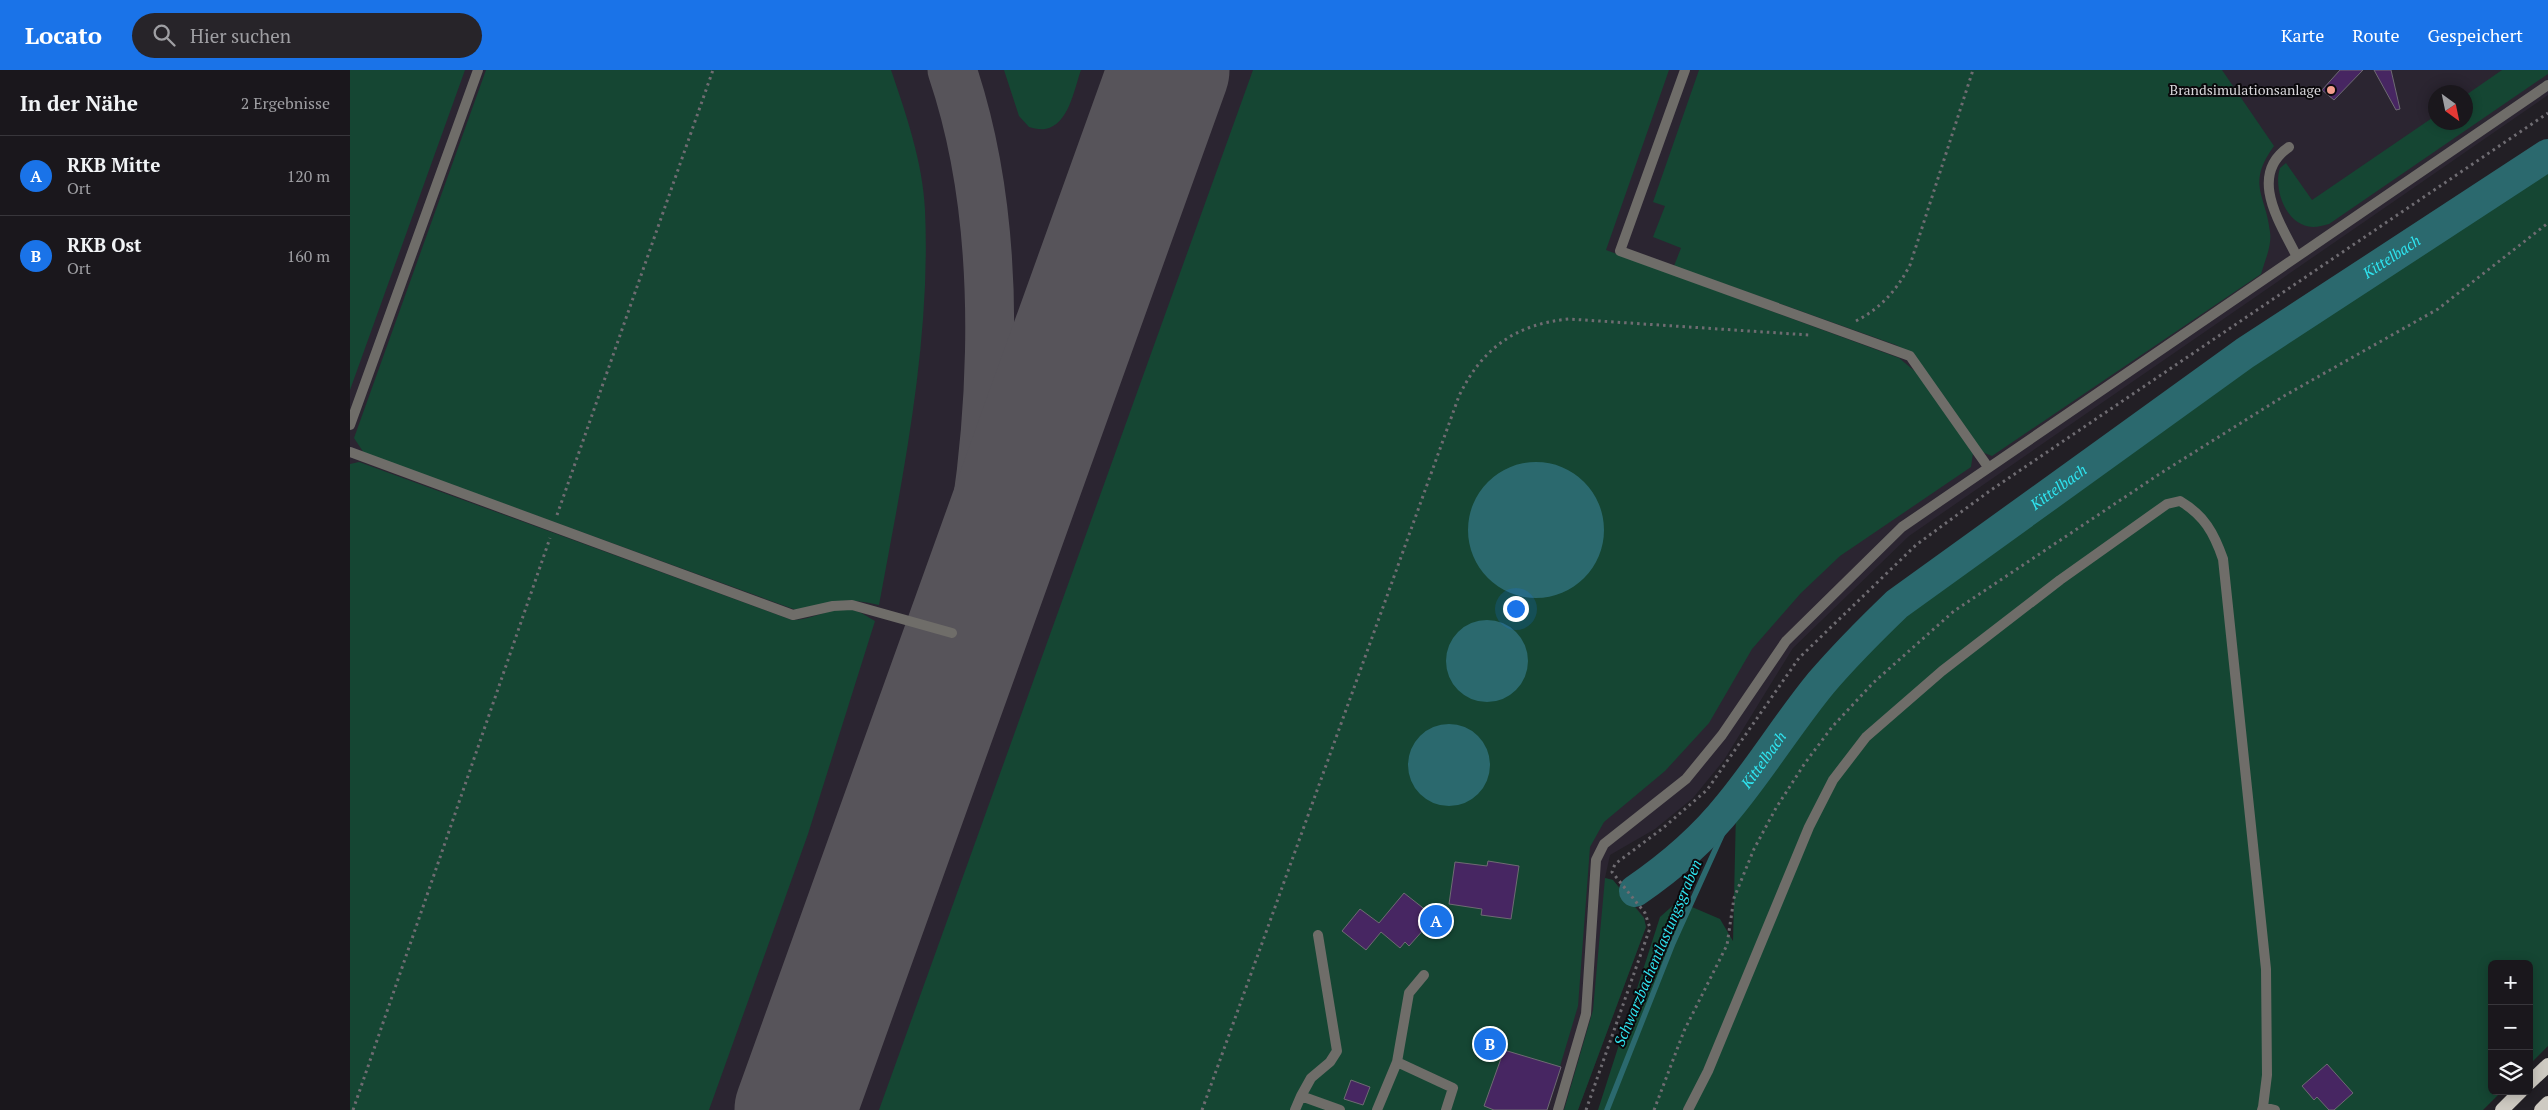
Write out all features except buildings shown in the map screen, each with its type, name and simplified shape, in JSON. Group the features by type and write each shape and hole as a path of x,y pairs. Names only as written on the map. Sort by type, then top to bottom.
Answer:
{"highway":[{"path":"2533,1079 2548,1064"},
{"path":"2502,1110 2517,1095"},
{"path":"2541,1110 2548,1103"}],"lane":[{"path":"350,425 478,70"},
{"path":"1685,70 1620,251 1910,356 1988,467"},
{"path":"1558,1110 1586,1014 1596,860 1604,844 1686,780 1722,735 1786,641 1902,527 2296,255 2548,85"},
{"path":"2289,147 2274,161 2268,173 2268,184 2281,225 2296,255"},
{"path":"350,452 794,615 833,606 852,605 952,633"},
{"path":"1688,1110 1708,1071 1809,826 1833,780 1866,737 1926,684 2060,580 2167,504 2180,501 2192,508 2207,522 2215,535 2223,559 2266,969 2267,1075 2262,1108 2275,1110"},
{"path":"1296,1110 1311,1078 1330,1062 1336,1051 1318,935"},
{"path":"1377,1110 1397,1062 1409,993 1424,975"},
{"path":"1397,1062 1453,1088 1446,1110"},
{"path":"1301,1096 1340,1110"}],"path":[{"path":"352,1110 713,70"},
{"path":"1202,1110 1459,396 1477,366 1502,341 1518,332 1534,325 1569,319 1806,335 1838,330 1867,315 1892,293 1910,265 1973,70"},
{"path":"1586,1110 1650,928 1645,913 1612,872 1615,864 1663,828 1707,790 1799,658 1916,545 1984,496 2548,113"},
{"path":"1654,1110 1684,1032 1727,945 1734,898"}],"shaded area":[{"path":"350,70 2548,70 2548,95 1909,536 1793,648 1724,760 1693,798 1655,829 1610,855 1605,878 1613,880 1644,917 1646,927 1578,1110 350,1110"}],"green space":[{"path":"350,70 465,70 350,390"},
{"path":"486,70 891,70 908,121 921,174 924,192 926,260 924,309 913,408 906,458 879,605 845,601 796,610 364,453 354,438"},
{"path":"1004,70 1081,70 1065,114 1053,126 1041,129 1029,127 1019,116"},
{"path":"1253,70 1669,70 1606,250 1899,358 1917,373 1973,453 1971,467 1840,556 1801,593 1752,649 1709,723 1665,771 1604,822 1590,847 1578,1006 1547,1110 879,1110"},
{"path":"1699,70 2222,70 2274,146 2266,159 2259,180 2270,237 2269,248 2261,274 1992,456 1982,452 1914,355 1896,345 1674,266 1681,248 1653,237 1665,206 1653,202"},
{"path":"2502,70 2548,70 2548,74 2473,125 2473,90"},
{"path":"2428,121 2428,130 2466,130 2329,224 2313,227 2295,220 2280,196 2278,177 2280,168 2286,163 2312,200"},
{"path":"2548,162 2548,1046 2533,1061 2533,960 2488,960 2488,1095 2498,1095 2483,1110 1598,1110 1660,917 1678,901 1720,919 1733,941 1736,811 1790,739 1896,615 2139,443"},
{"path":"359,462 792,620 800,620 830,611 845,609 859,612 875,621 808,834 709,1110 350,1110 350,464"},
{"path":"1605,878 1613,880 1644,918 1646,927 1578,1110 1564,1110 1593,1010"}],"water":[{"path":"1536,462 1562,467 1574,473 1584,482 1593,492 1599,504 1604,530 1599,556 1593,568 1584,578 1574,587 1562,593 1536,598 1510,593 1498,587 1488,578 1479,568 1473,556 1468,530 1473,504 1479,492 1488,482 1498,473 1510,467"},
{"path":"1479,620 1495,620 1510,627 1521,638 1528,653 1525,677 1516,690 1495,702 1479,702 1464,695 1453,684 1446,669 1446,653 1453,638 1464,627"},
{"path":"1441,724 1457,724 1472,731 1483,742 1490,757 1487,781 1478,794 1457,806 1441,806 1426,799 1415,788 1408,773 1408,757 1415,742 1426,731"}],"waterway":[{"name":"Kittelbach","path":"1635,891 1686,852 1720,817 1821,683 1858,642 1897,604 2245,353 2548,155"},
{"name":"Schwarzbachentlastungsgraben","path":"1607,1110 1673,943 1726,826 1730,805"}],"taxiway":[{"path":"910,788 952,635 978,497 986,425 990,351 989,278 982,206 970,136 952,70"}],"runway":[{"path":"795,1110 1169,70"}],"place":[{"name":"Brandsimulationsanlage","path":"2331,90"},
{"name":"RKB Mitte","path":"1436,921"},
{"name":"RKB Ost","path":"1490,1044"}]}
